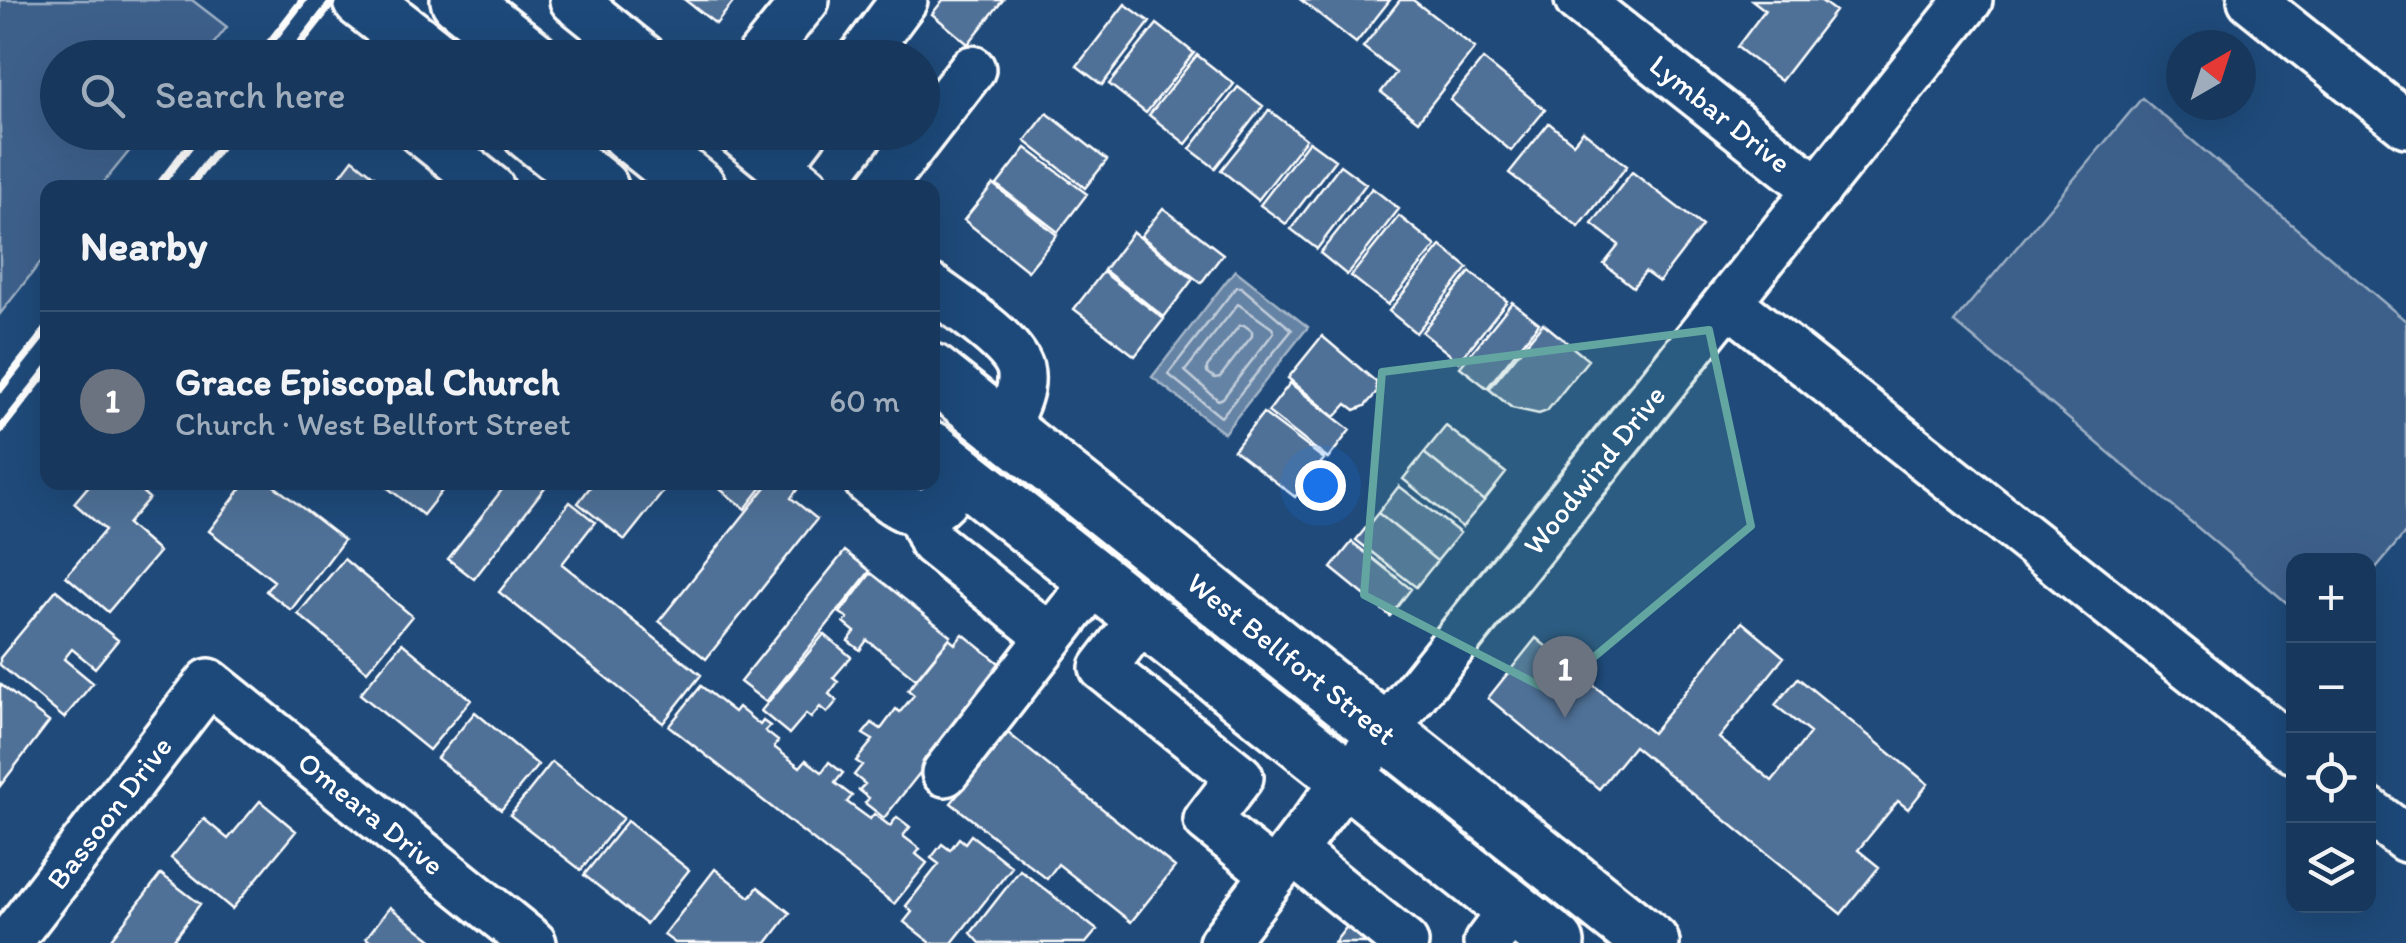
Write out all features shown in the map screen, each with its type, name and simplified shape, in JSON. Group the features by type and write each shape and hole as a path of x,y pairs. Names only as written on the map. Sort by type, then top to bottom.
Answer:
{"main road":[{"path":"361,0 412,40"},
{"path":"459,0 509,40"},
{"path":"552,150 590,180"},
{"path":"650,150 688,180"},
{"name":"West Bellfort Street","path":"940,378 1651,943"},
{"path":"949,463 1004,428"},
{"name":"West Bellfort Street","path":"949,463 1348,777 1500,925 1556,943"}],"street":[{"path":"573,0 623,40"},
{"path":"774,40 806,0"},
{"path":"874,40 904,0"},
{"name":"Lymbar Drive","path":"1578,0 1818,190"},
{"name":"Woodwind Drive","path":"1222,943 1348,777 1969,0"},
{"path":"2250,0 2406,124"},
{"path":"940,110 972,69"},
{"path":"443,150 481,180"},
{"path":"773,150 797,162"},
{"path":"886,180 909,150"},
{"path":"940,294 1004,345 1020,368 1018,401 1004,428"},
{"path":"1728,302 2286,744"},
{"path":"878,490 902,508 920,514 936,508 949,463"},
{"path":"920,514 932,542 1050,638"},
{"path":"944,773 1096,579"},
{"path":"1144,616 1103,668 1240,777"},
{"name":"Bassoon Drive","path":"8,943 209,682"},
{"name":"Omeara Drive","path":"209,682 533,943"},
{"path":"1281,724 1207,820 1283,863 1405,943"},
{"path":"2376,816 2406,840"}],"highlighted area":[{"path":"1709,330 1751,526 1552,692 1364,595 1382,372"}],"shaded area":[{"path":"0,0 192,0 227,27 217,40 40,40 40,150 130,150 106,180 40,180 40,263 0,314"},
{"path":"2142,98 2406,321 2406,532 2376,568 2376,553 2286,553 2286,602 1954,322"}],"water":[{"path":"1235,270 1308,327 1224,433 1152,377"}],"building":[{"path":"685,0 735,0 716,24"},
{"path":"943,0 1003,0 968,44 932,14"},
{"path":"1301,0 1390,0 1356,43"},
{"path":"1400,0 1413,0 1475,48 1418,121 1381,92 1396,73 1363,47"},
{"path":"1752,0 1820,0 1835,11 1781,81 1737,47 1765,10"},
{"path":"1125,4 1150,22 1102,85 1077,66"},
{"path":"1157,24 1194,53 1146,113 1109,84"},
{"path":"1197,55 1234,84 1186,144 1149,115"},
{"path":"1483,59 1545,110 1511,151 1450,100"},
{"path":"1238,87 1263,106 1215,168 1190,149"},
{"path":"1269,110 1306,139 1258,200 1221,170"},
{"path":"1047,113 1107,160 1085,188 1025,141"},
{"path":"1549,123 1573,143 1583,131 1627,166 1579,227 1509,173"},
{"path":"1309,141 1335,160 1286,224 1260,205"},
{"path":"1026,148 1087,194 1058,232 997,185"},
{"path":"353,159 379,180 337,180"},
{"path":"1340,165 1366,184 1317,249 1291,229"},
{"path":"1632,172 1702,226 1659,282 1645,272 1633,287 1604,264 1619,245 1592,224"},
{"path":"993,184 1057,235 1028,271 964,220"},
{"path":"1372,188 1399,209 1347,275 1320,253"},
{"path":"1163,208 1223,254 1201,283 1141,236"},
{"path":"1399,216 1436,246 1388,305 1351,276"},
{"path":"1133,232 1193,279 1164,317 1104,270"},
{"path":"1441,246 1468,268 1416,333 1389,311"},
{"path":"1103,272 1164,319 1135,356 1074,309"},
{"path":"1470,272 1507,301 1459,362 1422,332"},
{"path":"1512,302 1539,323 1487,388 1460,367"},
{"path":"1543,323 1588,360 1547,411 1539,414 1512,408 1489,389"},
{"path":"1322,336 1376,382 1377,392 1365,406 1355,410 1347,404 1335,417 1288,378"},
{"path":"1290,383 1350,430 1328,459 1268,412"},
{"path":"1263,413 1324,459 1295,497 1234,450"},
{"path":"1446,426 1506,473 1484,501 1424,453"},
{"path":"1424,453 1484,501 1462,527 1403,479"},
{"path":"1399,486 1460,533 1437,561 1378,513"},
{"path":"85,490 140,490 149,498 127,524 159,552 108,612 66,576 105,530 74,503"},
{"path":"240,490 279,490 344,540 291,610 266,591 274,581 209,531"},
{"path":"390,490 443,490 423,515"},
{"path":"502,490 543,490 474,579 448,559"},
{"path":"588,490 665,490 625,540 578,503"},
{"path":"721,490 760,490 745,509"},
{"path":"764,490 797,490 791,498 817,519 706,659 659,621"},
{"path":"570,502 595,522 562,564 701,675 663,723 499,592"},
{"path":"1378,513 1437,561 1416,587 1356,540"},
{"path":"1352,542 1411,589 1390,616 1331,568"},
{"path":"845,551 870,571 766,702 740,682"},
{"path":"344,559 412,616 367,671 298,614"},
{"path":"871,573 951,636 916,679 867,640 860,650 848,641 855,632 844,623 848,618 840,613"},
{"path":"56,590 118,640 95,668 72,649 64,659 93,683 64,718 0,665 0,658"},
{"path":"1742,622 1784,657 1719,738 1772,781 1810,733 1775,705 1798,678 1928,784 1908,809 1898,801 1858,850 1879,867 1841,914 1634,746 1599,789 1488,698 1536,638 1652,733"},
{"path":"824,634 851,657 833,678 838,682 829,694 837,701 827,713 820,707 811,718 806,714 789,734 761,711"},
{"path":"963,634 1004,667 884,818 865,803 869,798 859,790 865,784 854,775 862,765 856,761 873,740 863,734 872,723 881,729 896,709 900,712 914,695 908,690 949,639 955,644"},
{"path":"402,643 471,700 429,750 360,694"},
{"path":"0,684 49,722 0,786"},
{"path":"701,686 734,712 738,707 760,725 763,721 770,726 765,731 778,741 774,747 800,767 806,760 822,772 829,762 843,773 835,783 852,796 847,802 870,819 874,814 890,826 897,817 910,827 903,836 920,849 916,854 927,863 894,904 669,726"},
{"path":"475,712 538,765 501,810 437,758"},
{"path":"1008,733 1175,867 1131,922 1058,864 1047,879 951,803"},
{"path":"552,762 623,818 581,870 510,815"},
{"path":"260,801 296,831 232,909 171,858 204,819 228,839"},
{"path":"627,821 689,870 646,924 584,875"},
{"path":"971,835 1012,867 952,943 931,943 904,922 912,912 906,906 939,864 931,858 942,844 950,850 959,838 965,843"},
{"path":"715,869 750,897 758,887 790,913 767,943 675,943 664,935"},
{"path":"1020,870 1097,930 1086,943 980,943 971,933"},
{"path":"161,874 200,904 171,943 108,943"},
{"path":"390,907 436,943 372,943 366,938"},
{"path":"1348,925 1370,943 1334,943"}],"railway":[{"path":"272,40 303,0"},
{"path":"303,40 334,0"},
{"path":"163,180 186,150"},
{"path":"194,180 217,150"},
{"path":"0,389 40,338"},
{"path":"0,430 40,379"}],"place":[{"name":"Grace Episcopal Church","path":"1565,718"}]}
